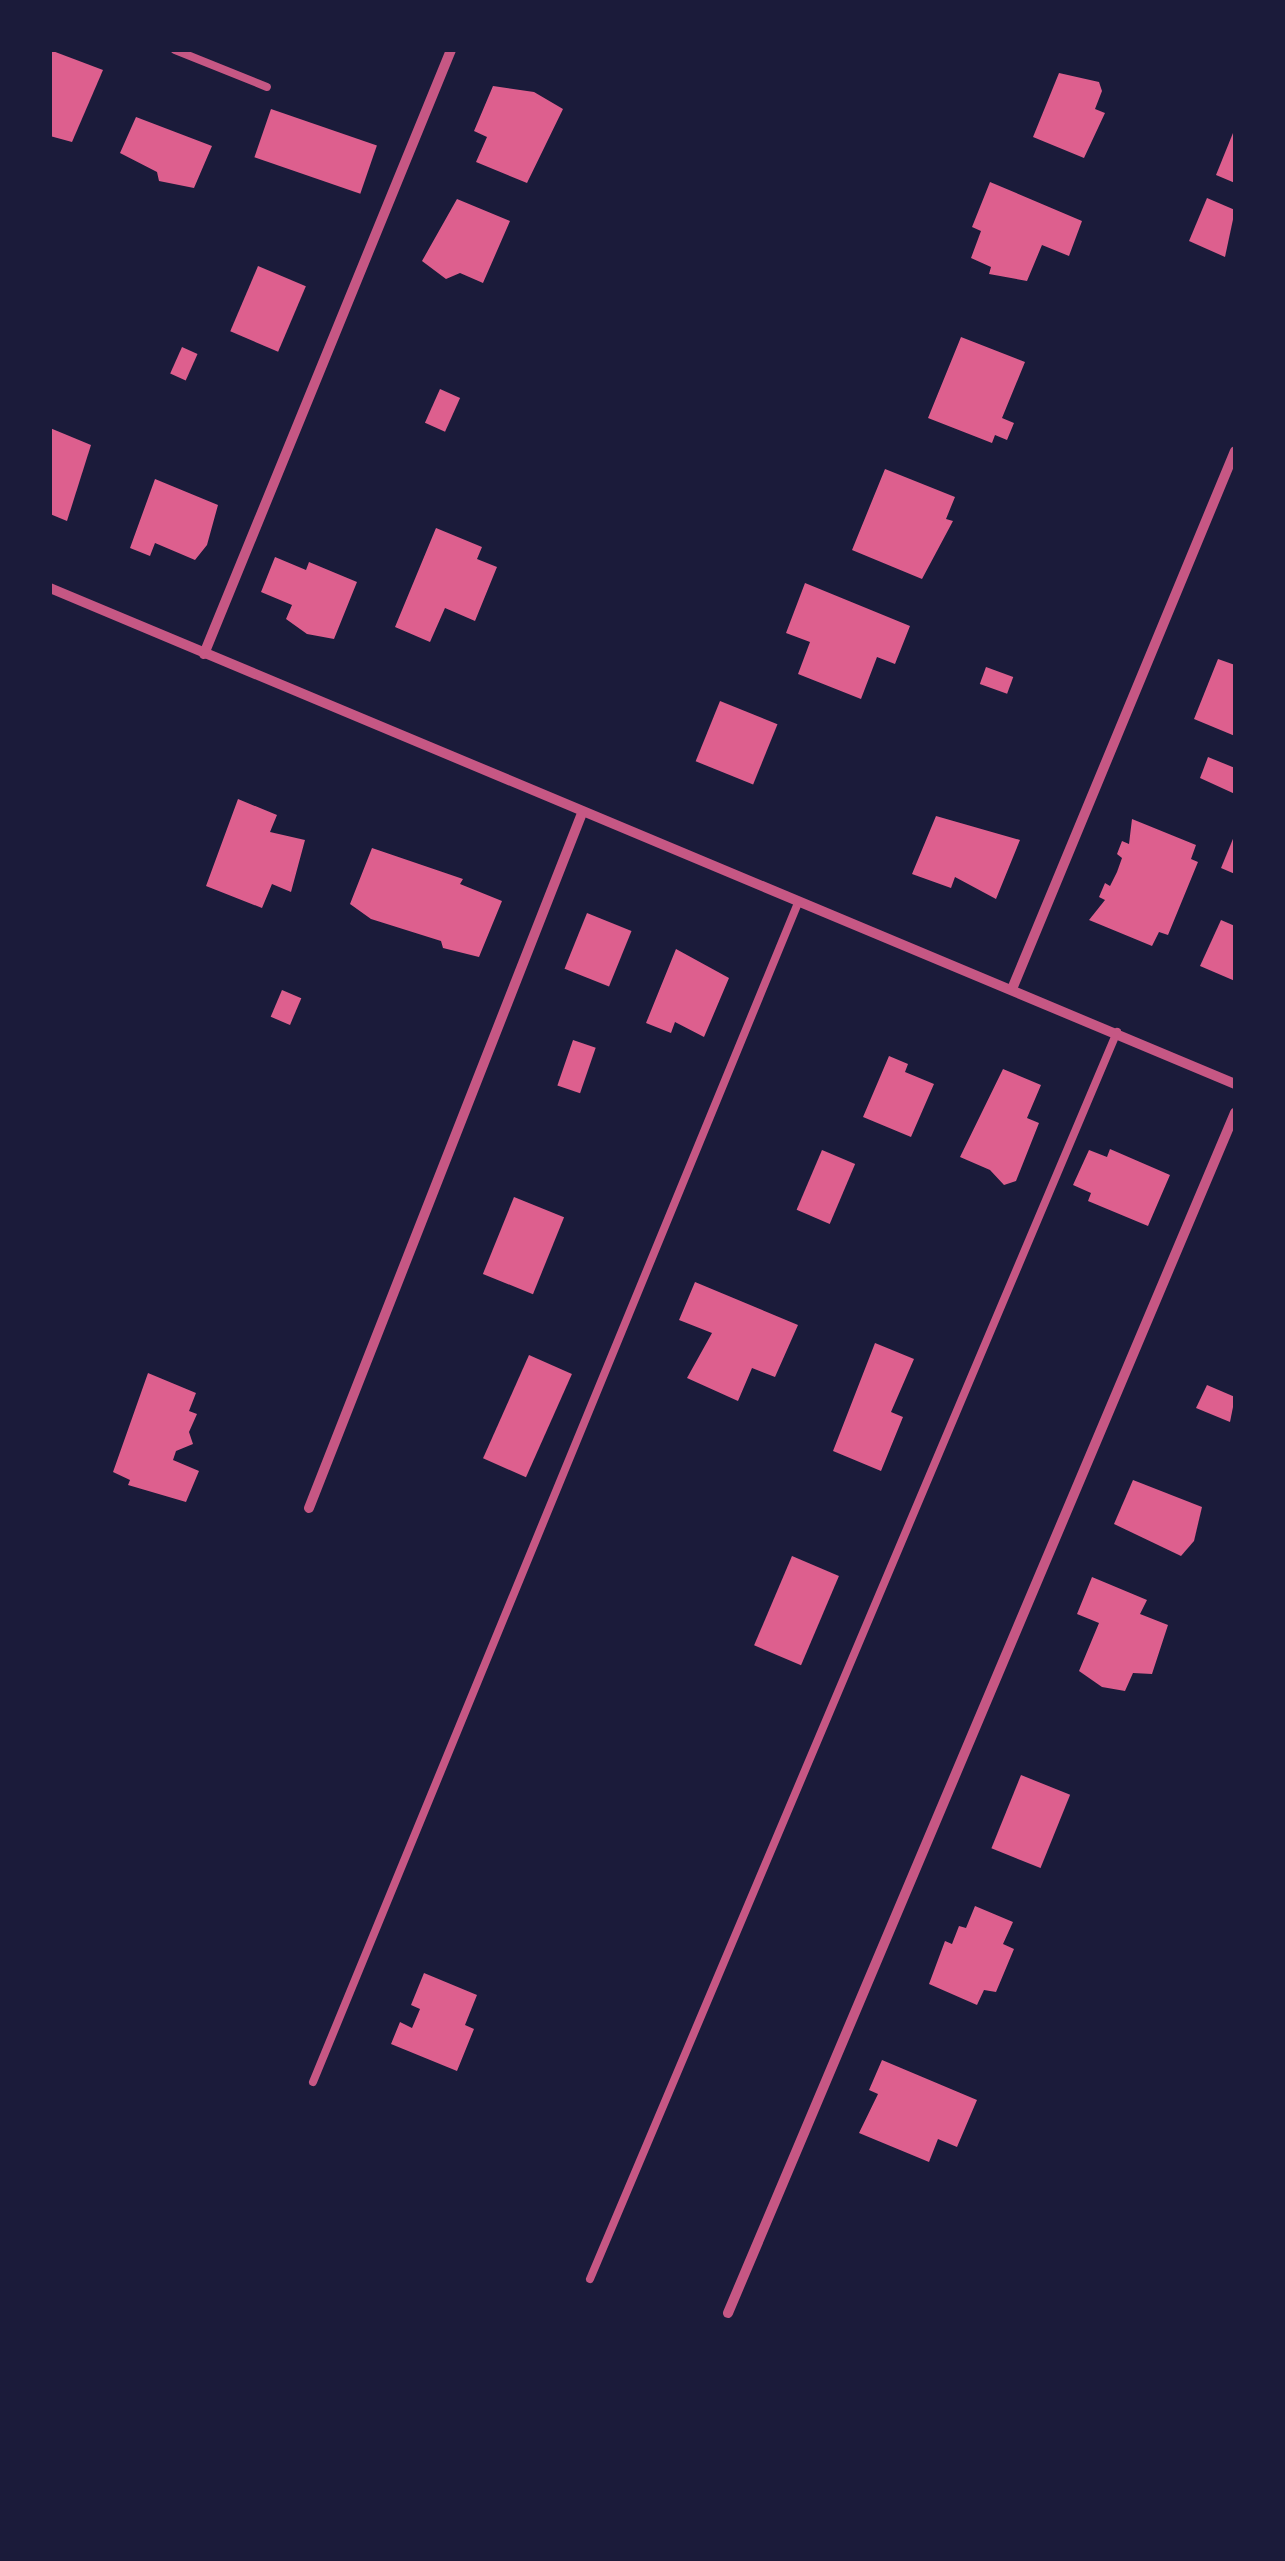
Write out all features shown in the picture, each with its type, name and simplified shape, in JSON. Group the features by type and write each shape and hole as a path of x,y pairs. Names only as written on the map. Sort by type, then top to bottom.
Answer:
{"street":[{"path":"204,654 451,50"},
{"path":"1012,989 1235,451"},
{"path":"50,588 1235,1084"},
{"path":"309,1508 582,812"},
{"path":"728,2313 1235,1112"}],"lane":[{"path":"175,50 267,86"},
{"path":"313,2082 798,902"},
{"path":"590,2279 1117,1032"}],"building":[{"path":"50,50 103,70 72,142 50,136"},
{"path":"1059,73 1099,82 1102,91 1095,109 1105,113 1084,158 1033,137"},
{"path":"493,86 534,92 563,109 527,183 476,162 487,137 474,131"},
{"path":"271,109 377,145 360,194 254,157"},
{"path":"136,117 212,146 194,188 159,181 157,172 120,153"},
{"path":"1235,128 1235,183 1216,175"},
{"path":"990,182 1082,221 1069,256 1042,245 1027,281 989,274 991,267 971,258 981,231 972,227"},
{"path":"1207,198 1235,210 1225,257 1189,241"},
{"path":"457,199 510,221 483,283 460,273 446,279 422,261"},
{"path":"258,266 306,286 278,352 230,331"},
{"path":"961,337 1025,362 1002,418 1014,423 1007,440 995,435 992,443 928,418"},
{"path":"182,347 198,354 186,380 170,373"},
{"path":"440,389 460,398 445,432 425,423"},
{"path":"50,428 91,445 67,521 50,514"},
{"path":"885,469 955,497 946,519 953,521 922,579 852,550"},
{"path":"155,479 218,505 207,545 195,560 155,543 150,556 130,548"},
{"path":"436,528 482,547 477,559 497,567 475,621 445,608 430,642 395,627"},
{"path":"275,557 306,570 309,562 357,582 334,639 307,634 286,619 292,605 261,592"},
{"path":"805,583 910,626 895,664 877,657 861,699 798,674 810,642 786,633"},
{"path":"1218,659 1235,665 1235,736 1194,719"},
{"path":"986,667 1013,677 1007,694 980,684"},
{"path":"720,701 777,724 753,784 696,761"},
{"path":"1208,757 1235,768 1235,794 1200,778"},
{"path":"238,799 277,815 270,832 305,840 291,892 272,884 262,908 206,886"},
{"path":"936,816 1020,840 996,899 955,877 951,888 912,874"},
{"path":"1132,819 1196,845 1191,859 1198,862 1168,935 1159,932 1152,946 1089,920 1105,900 1099,897 1105,883 1110,886 1117,872 1122,841 1129,844"},
{"path":"1235,834 1235,874 1221,868"},
{"path":"372,848 463,879 460,884 502,901 479,957 443,948 441,941 371,919 350,904"},
{"path":"587,913 632,931 609,987 565,969"},
{"path":"1221,920 1235,926 1235,981 1200,966"},
{"path":"676,949 729,978 704,1037 675,1022 671,1033 646,1023"},
{"path":"282,990 301,998 290,1025 271,1017"},
{"path":"573,1040 596,1048 580,1093 557,1085"},
{"path":"889,1056 908,1064 905,1072 934,1084 911,1137 863,1117"},
{"path":"1003,1069 1041,1085 1027,1118 1039,1123 1016,1181 1004,1185 990,1170 960,1157"},
{"path":"1110,1149 1170,1175 1148,1226 1088,1201 1091,1193 1073,1185 1089,1150 1107,1157"},
{"path":"822,1150 855,1164 830,1224 797,1210"},
{"path":"514,1197 564,1217 533,1294 483,1274"},
{"path":"695,1282 798,1325 775,1377 752,1368 738,1401 687,1378 712,1333 679,1320"},
{"path":"875,1343 914,1359 891,1412 903,1417 881,1471 833,1451"},
{"path":"529,1355 572,1374 526,1477 483,1458"},
{"path":"148,1373 196,1393 189,1411 197,1414 189,1432 193,1444 176,1451 173,1460 199,1471 186,1502 128,1485 130,1480 113,1472"},
{"path":"1207,1385 1235,1397 1230,1422 1196,1408"},
{"path":"1133,1480 1202,1507 1194,1541 1181,1556 1114,1524"},
{"path":"792,1556 839,1576 801,1665 754,1645"},
{"path":"1092,1577 1147,1600 1140,1614 1168,1625 1152,1674 1133,1673 1125,1691 1102,1687 1079,1671 1099,1623 1077,1614"},
{"path":"1021,1775 1070,1795 1041,1868 991,1848"},
{"path":"975,1906 1013,1922 1003,1944 1014,1949 996,1992 984,1990 977,2005 929,1984 945,1941 952,1944 959,1926 966,1928"},
{"path":"424,1973 477,1995 465,2025 474,2029 457,2071 391,2044 400,2022 412,2028 420,2009 411,2005"},
{"path":"882,2060 977,2100 957,2147 938,2139 929,2162 859,2133 878,2094 869,2090"}]}
